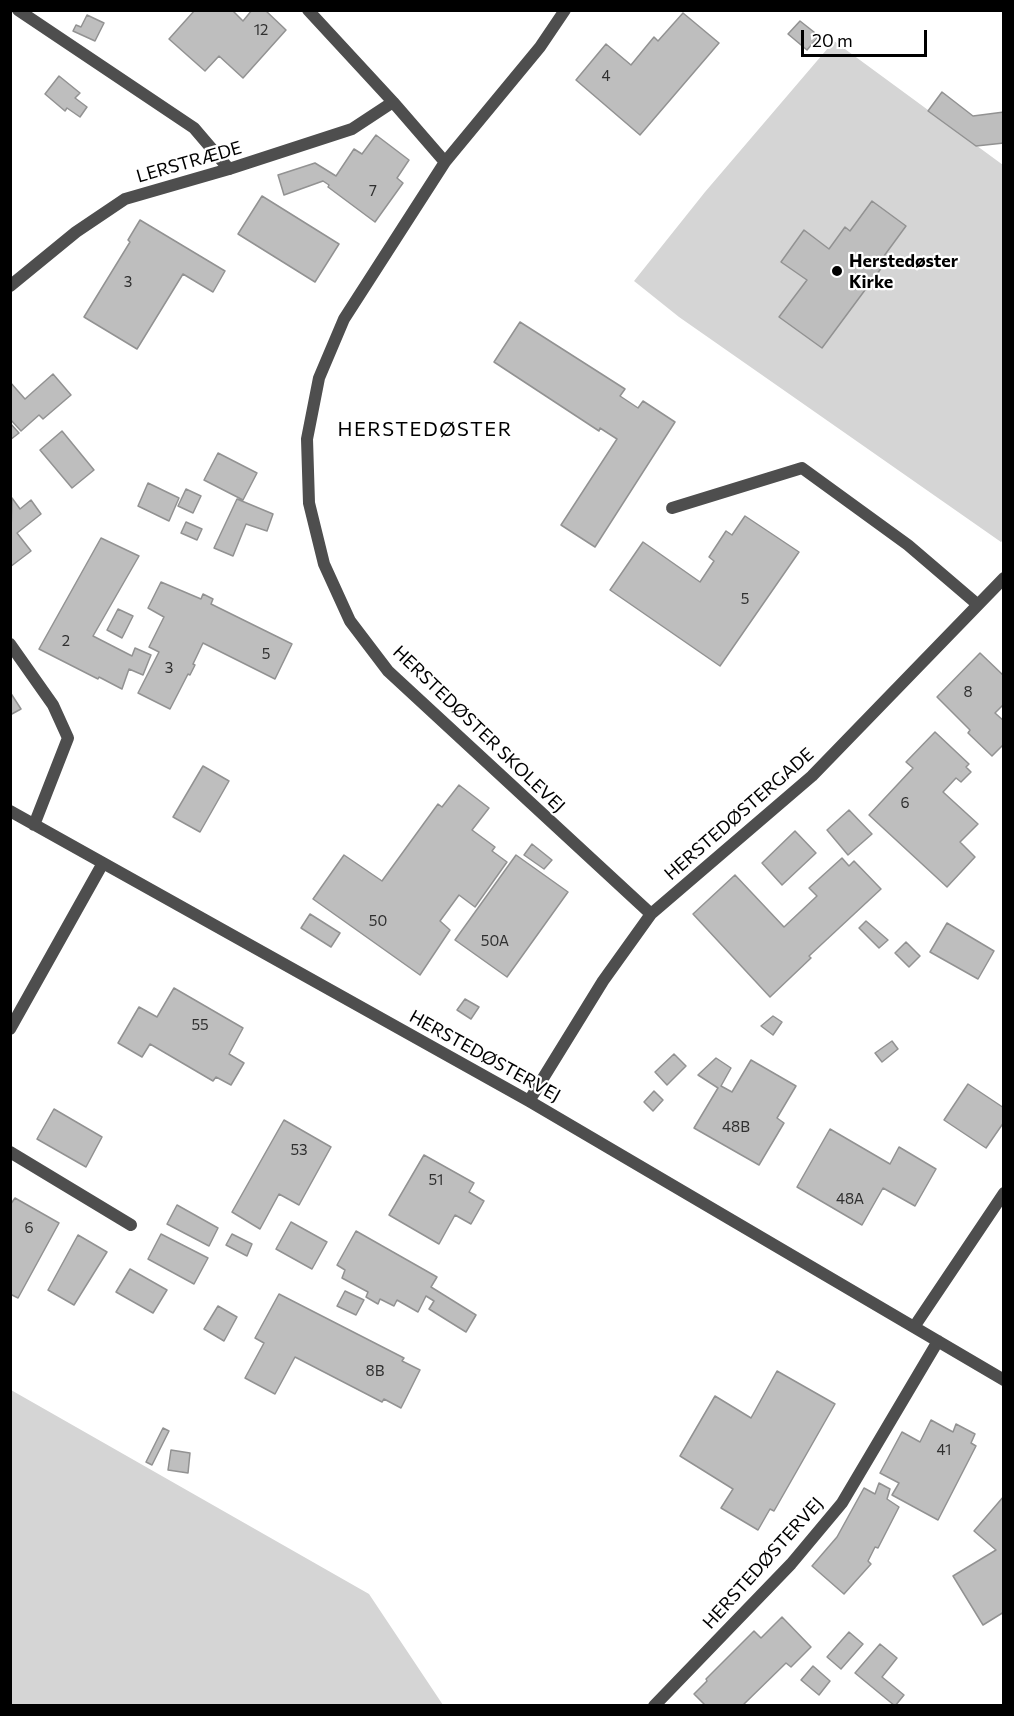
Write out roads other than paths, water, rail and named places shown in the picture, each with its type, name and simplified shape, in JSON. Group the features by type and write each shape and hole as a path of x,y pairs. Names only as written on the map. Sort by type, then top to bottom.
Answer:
{"street":[{"path":"18,10 194,128 230,169"},
{"path":"308,10 445,162"},
{"name":"HERSTEDØSTER SKOLEVEJ","path":"565,10 540,47 445,162 344,319 319,378 307,439 309,503 324,564 350,621 388,671 651,914"},
{"name":"LERSTRÆDE","path":"10,286 76,232 125,199 230,169 352,129 393,102"},
{"path":"672,508 801,468 908,545 976,604"},
{"name":"HERSTEDØSTERGADE","path":"529,1101 603,981 651,914 812,776 976,604 1004,578"},
{"path":"10,644 53,705 68,738 34,825"},
{"name":"HERSTEDØSTERVEJ","path":"10,811 529,1101 1004,1380"},
{"path":"10,1029 104,863"},
{"path":"10,1152 131,1225"},
{"path":"914,1327 1004,1192"},
{"name":"HERSTEDØSTERVEJ","path":"654,1706 790,1564 842,1503 938,1341"}],"place":[{"name":"Herstedøster Kirke","path":"837,271"}],"district":[{"name":"HERSTEDØSTER","path":"425,429"}]}
